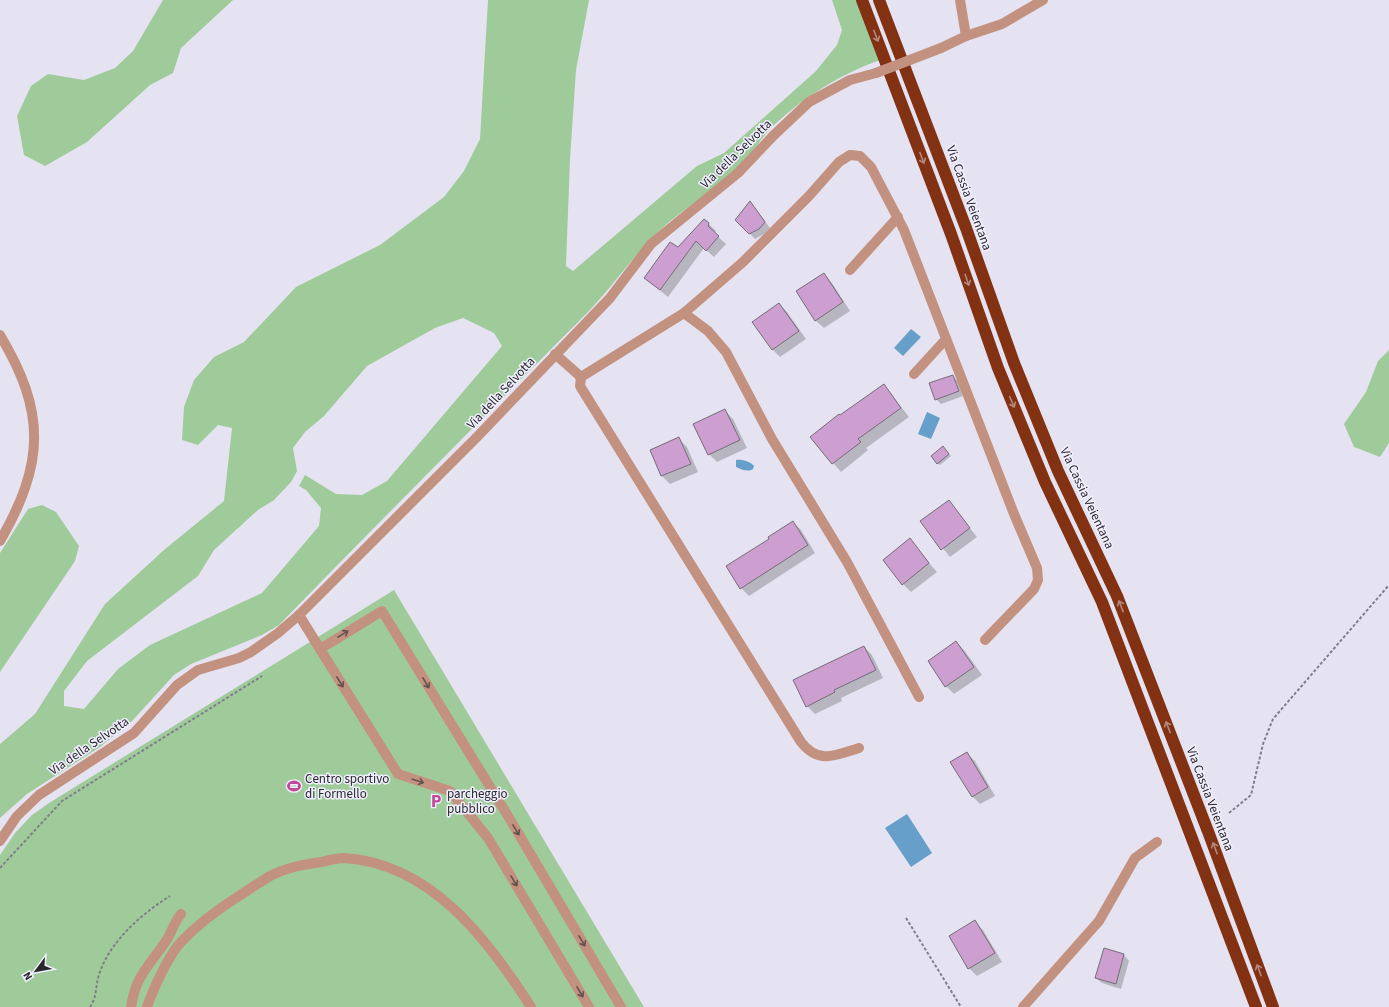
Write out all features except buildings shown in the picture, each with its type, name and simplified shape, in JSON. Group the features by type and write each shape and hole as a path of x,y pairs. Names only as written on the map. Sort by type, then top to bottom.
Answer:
{"highway":[{"path":"862,0 951,234 998,368 1045,482 1102,602 1256,1007"},
{"name":"Via Cassia Veientana","path":"879,0 966,228 1014,363 1058,471 1117,596 1209,834 1273,1007"}],"street":[{"path":"960,0 966,36"},
{"name":"Via della Selvotta","path":"0,841 17,816 39,796 134,733 177,685 198,670 239,658 251,652 278,633 299,615 477,437 610,298 652,244 738,173 772,136 809,102 850,80 876,73 941,48 966,36 1002,24 1043,0"},
{"path":"581,377 684,313 743,262 809,196 832,168 850,155 860,156 868,164 898,217 1039,575 1036,586 1031,593 985,640"},
{"path":"850,270 898,217"},
{"path":"684,313 708,330 726,352 772,439 847,562 919,697"},
{"path":"0,334 25,384 31,403 35,434 32,461 26,487 0,540"},
{"path":"914,374 946,339"},
{"path":"555,354 581,377"},
{"path":"581,377 580,386 801,742 812,753 821,757 836,755 859,748"},
{"path":"320,648 382,611 511,821 621,1007"},
{"path":"299,615 398,774 450,791 488,838 589,1007"},
{"path":"1023,1007 1099,921 1135,858 1157,842"},
{"path":"147,1007 153,989 180,944 218,909 273,874 310,863 344,858 371,862 405,873 430,890 471,924 506,968 531,1007"},
{"path":"131,1007 133,989 150,960 165,942 172,931 175,921 181,914"}],"path":[{"path":"1229,813 1251,795 1263,744 1273,719 1389,585"},
{"path":"0,868 62,801 262,676"},
{"path":"90,1007 95,999 100,972 112,950 137,921 153,907 170,896"},
{"path":"906,918 961,1007"}],"green space":[{"path":"163,0 233,0 181,48 173,73 150,85 87,142 45,166 24,155 17,116 31,86 48,74 84,80 115,68 133,51"},
{"path":"488,0 589,0 576,70 570,159 566,266 573,271 697,166 724,153 816,71 837,45 842,30 832,0 857,0 880,60 837,79 811,95 786,114 769,130 747,159 737,169 656,234 592,307 279,625 262,635 191,664 174,675 132,721 100,747 27,794 0,818 0,744 35,714 105,604 164,550 224,501 232,428 218,425 198,445 182,440 184,407 194,380 214,357 244,342 296,287 380,245 444,197 464,171 480,139","holes":["463,318 494,333 502,346 387,481 362,495 336,494 305,475 299,486 306,490 321,508 319,526 262,593 150,645 118,669 84,709 64,706 64,691 87,661 198,576 214,550 258,510 274,500 291,482 297,471 293,448 305,432 324,416 367,366 435,328"]},
{"path":"1389,350 1389,443 1380,457 1354,447 1344,424 1366,392 1378,361"},
{"path":"42,505 56,512 79,546 75,561 0,672 0,553 28,509"},
{"name":"Centro sportivo di Formello","path":"394,590 644,1007 0,1007 0,855 15,833 32,815 49,803"}],"water":[{"path":"911,329 921,337 903,356 894,348"},
{"path":"927,412 940,418 931,439 918,434"},
{"path":"736,460 744,460 751,463 754,466 753,469 743,470 736,467"},
{"path":"907,814 932,853 911,867 885,828"}],"place":[{"name":"Centro sportivo di Formello","path":"294,786"},
{"name":"parcheggio pubblico","path":"436,801"}]}
